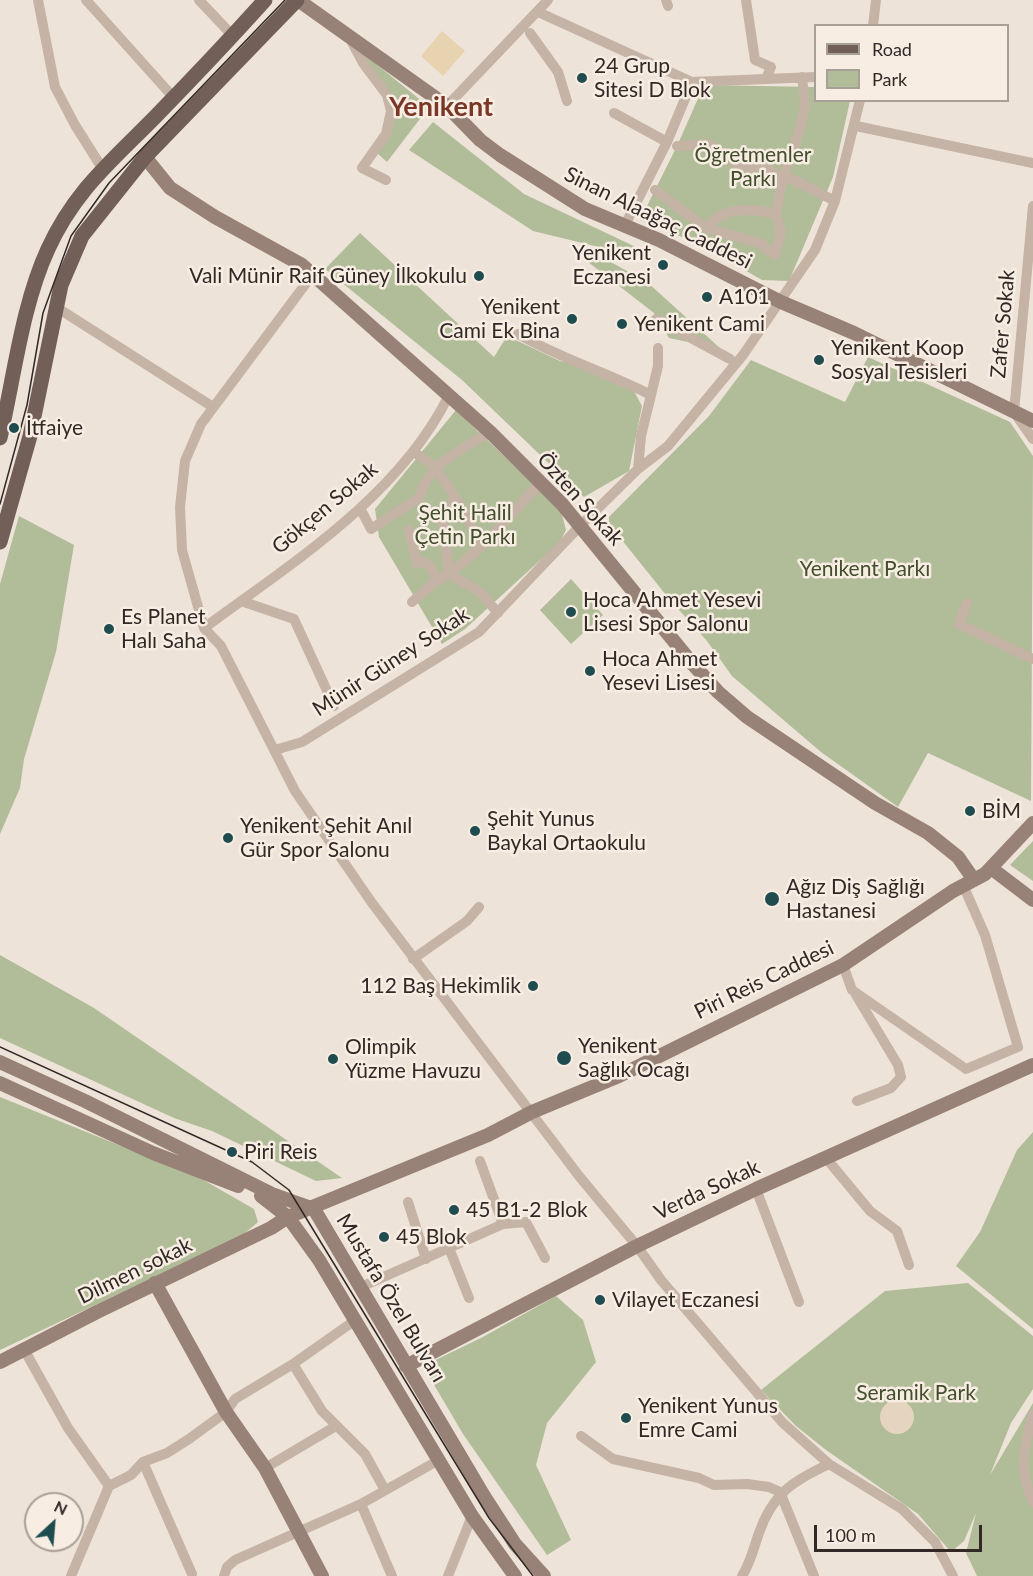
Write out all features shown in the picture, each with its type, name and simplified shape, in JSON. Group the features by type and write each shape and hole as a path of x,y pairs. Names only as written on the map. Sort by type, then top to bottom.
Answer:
{"main road":[{"path":"0,438 28,312 48,250 75,200 102,168 174,98 265,0"},
{"path":"0,542 30,436 56,307 67,266 82,236 145,157 298,0"}],"street":[{"path":"38,0 55,87 102,168"},
{"path":"86,0 174,98"},
{"path":"199,0 232,36"},
{"name":"Sinan Alaağaç Caddesi","path":"298,0 447,106 480,140 516,166 585,209 659,240 781,302 854,333 1033,421"},
{"path":"447,106 548,0"},
{"path":"746,0 755,60 771,67 766,80"},
{"path":"873,24 876,0"},
{"path":"538,12 692,82 814,77"},
{"path":"530,33 558,72 567,101"},
{"path":"349,36 363,63 387,95 391,111 386,134 362,168 386,180"},
{"path":"655,190 706,228 760,243 775,255 781,232 776,214 782,181 800,129 805,105 802,77"},
{"path":"624,227 672,144 692,82"},
{"name":"Münir Güney Sokak","path":"275,750 302,742 479,632 579,527 638,469 668,446 743,355 815,250 835,201 856,126 860,102"},
{"path":"614,113 672,144 709,144 740,167 766,167 782,181"},
{"path":"856,126 1033,163"},
{"name":"Özten Sokak","path":"145,157 170,188 215,218 256,238 313,274 403,352 448,397 490,432 540,483 718,692 747,717 807,758 875,803 928,833 958,857 968,883"},
{"path":"782,181 790,178 835,201"},
{"name":"Zafer Sokak","path":"1014,412 1033,206"},
{"path":"706,228 713,219 727,213 743,210 776,214"},
{"path":"313,274 213,407 194,437 185,461 180,507 182,550 204,628 221,646 295,790 413,959 579,1176 637,1246 661,1280 782,1422 829,1464 902,1509 935,1542 947,1574"},
{"path":"56,307 213,407"},
{"path":"656,319 730,359"},
{"path":"518,334 554,355 585,364 651,395"},
{"path":"638,469 641,436 658,366 658,348"},
{"name":"Gökçen Sokak","path":"204,628 360,508 405,464 438,418 448,397"},
{"path":"1014,412 1033,439"},
{"path":"360,508 371,529 419,498 423,482 435,467 490,432"},
{"path":"414,452 435,467 455,496 469,520 480,548"},
{"path":"412,602 435,581 449,574 480,548 540,483"},
{"path":"449,574 443,521 455,496"},
{"path":"409,530 417,562 424,562 432,568 435,581"},
{"path":"449,574 480,592 498,613"},
{"path":"241,601 294,619 334,706"},
{"path":"967,603 959,624 1033,659"},
{"name":"Piri Reis Caddesi","path":"288,1217 314,1209 489,1135 532,1112 619,1076 843,965 991,868 1033,823"},
{"path":"991,868 1033,900"},
{"path":"852,990 966,1069 1018,1047 968,883"},
{"path":"413,959 467,921 479,907"},
{"path":"843,965 852,990 898,1065 901,1077 891,1088 857,1101"},
{"name":"Mustafa Özel Bulvarı","path":"0,1062 85,1101 272,1194 314,1209 406,1366 515,1544 544,1576"},
{"name":"Verda Sokak","path":"406,1366 637,1246 756,1189 1033,1065"},
{"name":"Mustafa Özel Bulvarı","path":"0,1083 153,1153 258,1194 288,1217 319,1260 472,1516 516,1576"},
{"path":"826,1158 870,1211 897,1231 909,1265"},
{"path":"480,1161 503,1224"},
{"path":"756,1189 799,1302"},
{"path":"408,1202 426,1259"},
{"name":"Dilmen sokak","path":"0,1362 155,1283 271,1228 288,1217"},
{"path":"361,1287 503,1224 526,1222 544,1258"},
{"path":"449,1248 469,1298"},
{"path":"155,1283 226,1412 265,1468 321,1576"},
{"path":"70,1576 109,1486 131,1475 143,1462 167,1453 226,1412 235,1399 293,1364 354,1321"},
{"path":"25,1351 68,1428 109,1486"},
{"path":"293,1364 322,1411 352,1438 365,1454 385,1490"},
{"path":"1033,1414 1022,1457 1027,1490 1033,1502"},
{"path":"265,1468 336,1426"},
{"path":"581,1436 613,1459 623,1462 699,1478 714,1485 747,1484 769,1487 780,1492 814,1576"},
{"path":"224,1576 227,1567 235,1560 361,1504 439,1460"},
{"path":"143,1462 192,1574"},
{"path":"742,1576 760,1529 780,1492 792,1482 829,1464"},
{"path":"361,1504 392,1576"},
{"path":"447,1576 472,1516"}],"green space":[{"path":"359,50 429,107 387,162 377,153 396,115 382,82"},
{"name":"Öğretmenler Parkı","path":"704,85 814,87 814,102 850,102 833,177 789,281 762,280 699,244 640,220"},
{"path":"433,122 524,194 642,250 636,256 533,231 409,150"},
{"path":"360,233 494,357 507,336 560,361 584,366 634,391 642,406 629,471 584,497 462,380 325,269"},
{"path":"579,255 607,260 647,282 721,349 669,338 654,313"},
{"name":"Yenikent Parkı","path":"868,357 1010,422 1033,456 1031,801 928,753 898,807 821,752 732,676 707,641 670,600 609,524 609,517 709,416 751,360 845,402"},
{"name":"Şehit Halil Çetin Parkı","path":"456,410 561,511 566,530 559,543 465,629 442,644 379,537 375,509"},
{"path":"19,516 74,545 56,652 24,759 20,788 0,834 0,584"},
{"name":"Hoca Ahmet Yesevi Lisesi Spor Salonu","path":"571,579 603,615 571,644 540,610"},
{"path":"1033,841 1033,881 1010,865"},
{"path":"0,955 94,1008 342,1178 316,1181 212,1131 174,1118 0,1038"},
{"path":"0,1097 200,1178 254,1209 258,1222 243,1235 0,1350"},
{"path":"1033,1132 1033,1329 956,1266 980,1232 1017,1150"},
{"name":"Seramik Park","path":"968,1283 1033,1336 1033,1389 1011,1423 990,1475 1033,1403 1033,1576 977,1576 966,1553 976,1513 964,1541 951,1552 918,1514 826,1450 796,1426 761,1390 885,1291"},
{"path":"556,1296 583,1320 596,1362 547,1423 536,1465 571,1540 547,1555 463,1434 423,1366 481,1338"}],"sand":[{"path":"442,31 465,51 443,76 421,56"}],"shaded area":[{"path":"897,1400 909,1405 914,1417 909,1429 897,1434 885,1429 880,1417 885,1405"}],"tram line":[{"path":"0,504 27,405 43,313 71,236 109,183 285,0"},
{"path":"0,1047 252,1162 289,1190 489,1518 533,1576"}],"place":[{"name":"24 Grup Sitesi D Blok","path":"582,78"},
{"name":"Yenikent Eczanesi","path":"663,265"},
{"name":"Vali Münir Raif Güney İlkokulu","path":"479,276"},
{"name":"A101","path":"707,297"},
{"name":"Yenikent Cami Ek Bina","path":"572,319"},
{"name":"Yenikent Cami","path":"622,324"},
{"name":"Yenikent Koop Sosyal Tesisleri","path":"819,360"},
{"name":"İtfaiye","path":"14,428"},
{"name":"Hoca Ahmet Yesevi Lisesi Spor Salonu","path":"571,612"},
{"name":"Es Planet Halı Saha","path":"109,629"},
{"name":"Hoca Ahmet Yesevi Lisesi","path":"590,671"},
{"name":"BİM","path":"970,811"},
{"name":"Şehit Yunus Baykal Ortaokulu","path":"475,831"},
{"name":"Yenikent Şehit Anıl Gür Spor Salonu","path":"228,838"},
{"name":"Ağız Diş Sağlığı Hastanesi","path":"772,899"},
{"name":"112 Baş Hekimlik","path":"533,986"},
{"name":"Yenikent Sağlık Ocağı","path":"564,1058"},
{"name":"Olimpik Yüzme Havuzu","path":"333,1059"},
{"name":"Piri Reis","path":"232,1152"},
{"name":"45 B1-2 Blok","path":"454,1210"},
{"name":"45 Blok","path":"384,1237"},
{"name":"Vilayet Eczanesi","path":"600,1300"},
{"name":"Yenikent Yunus Emre Cami","path":"626,1418"}],"district":[{"name":"Yenikent","path":"441,107"}]}
